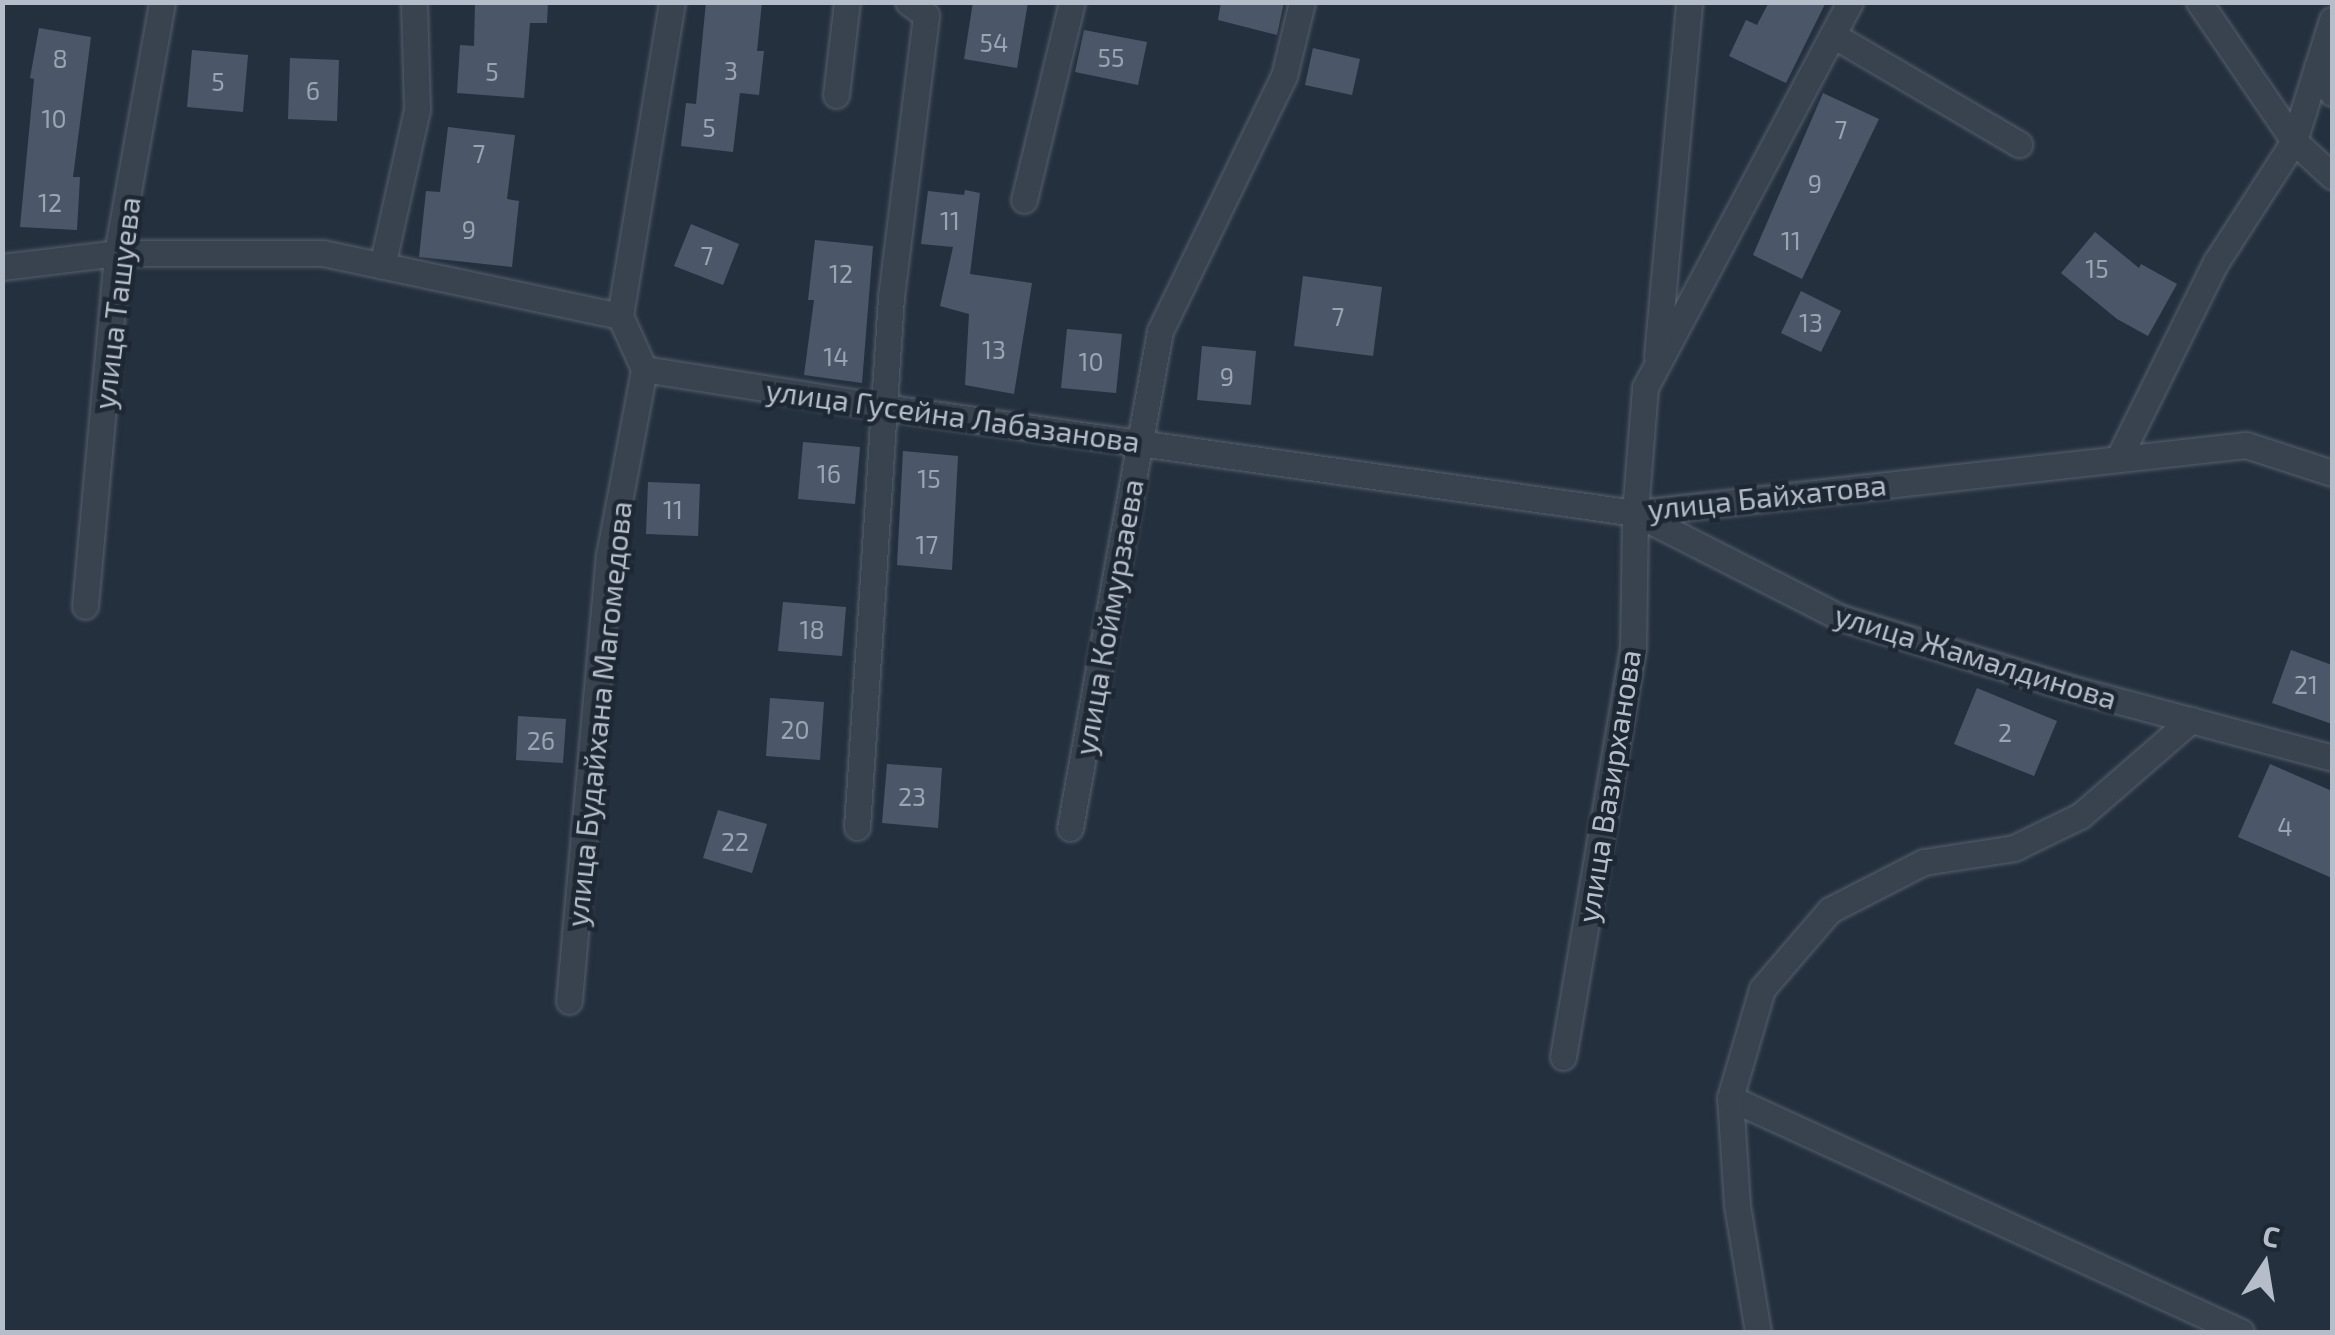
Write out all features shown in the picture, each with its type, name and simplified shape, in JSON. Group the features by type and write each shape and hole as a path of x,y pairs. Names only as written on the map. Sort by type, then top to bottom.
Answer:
{"street":[{"name":"улица Ташуева","path":"86,606 117,253 162,2"},
{"path":"382,266 417,110 414,2"},
{"path":"644,369 620,316 672,2"},
{"path":"836,96 847,2"},
{"path":"857,827 891,298 926,16 908,2"},
{"path":"1024,200 1072,2"},
{"name":"улица Коймурзаева","path":"1070,828 1160,331 1284,76 1302,2"},
{"path":"1656,367 1688,2"},
{"name":"улица Байхатова","path":"1850,2 1645,388 1635,513 2119,456 2246,445 2332,473"},
{"path":"2198,2 2294,141 2332,176"},
{"path":"2119,456 2216,262 2294,141 2332,20"},
{"path":"1832,35 2020,144"},
{"path":"2317,67 2332,93"},
{"path":"2,267 117,253 323,253 620,316"},
{"name":"улица Гусейна Лабазанова","path":"644,369 884,407 1635,513"},
{"name":"улица Будайхана Магомедова","path":"569,1001 608,556 644,369"},
{"name":"улица Жамалдинова","path":"1635,513 1839,617 2332,758"},
{"name":"улица Вазирханова","path":"1563,1058 1632,647 1635,513"},
{"path":"1758,1332 1737,1205 1730,1098 1762,989 1830,910 1924,862 2014,848 2080,816 2191,720"},
{"path":"1730,1098 2241,1332"}],"building":[{"path":"475,2 548,2 547,23 530,23 524,98 457,93 460,45 474,46"},
{"path":"706,2 762,2 757,51 764,51 759,95 740,93 733,152 681,146 686,103 696,104"},
{"path":"973,2 1028,2 1017,68 964,59"},
{"path":"1221,2 1284,2 1277,35 1218,20"},
{"path":"1769,2 1826,2 1786,83 1729,56 1746,20 1757,25"},
{"path":"39,28 91,37 73,177 80,177 77,230 20,227 34,79 30,78"},
{"path":"1084,30 1147,42 1138,85 1075,72"},
{"path":"1313,48 1360,59 1352,95 1305,85"},
{"path":"192,50 248,55 243,112 187,107"},
{"path":"290,58 339,60 337,121 288,119"},
{"path":"1823,93 1879,119 1802,279 1753,255"},
{"path":"448,127 515,135 507,199 519,201 512,267 419,257 426,191 440,192"},
{"path":"965,190 980,193 970,274 1032,283 1014,394 965,385 969,314 940,306 953,247 921,244 928,191 964,195"},
{"path":"691,224 739,244 723,285 674,266"},
{"path":"2095,232 2139,268 2141,264 2177,284 2148,336 2117,319 2061,273"},
{"path":"815,240 873,246 862,383 804,375 814,300 808,300"},
{"path":"1303,276 1382,287 1373,356 1294,346"},
{"path":"1801,291 1841,311 1821,352 1781,333"},
{"path":"1067,329 1122,334 1116,393 1061,388"},
{"path":"1202,346 1256,351 1251,405 1197,400"},
{"path":"803,442 860,447 855,504 798,499"},
{"path":"903,451 958,456 952,570 897,565"},
{"path":"648,482 700,484 698,536 646,534"},
{"path":"783,602 846,607 842,656 778,651"},
{"path":"2291,650 2332,665 2332,724 2272,703"},
{"path":"1977,688 2057,721 2034,776 1954,744"},
{"path":"770,698 824,702 820,760 766,756"},
{"path":"518,716 566,719 563,763 516,760"},
{"path":"887,764 942,768 938,828 882,823"},
{"path":"2270,764 2332,791 2332,878 2238,837"},
{"path":"718,810 767,824 752,873 703,858"}]}
